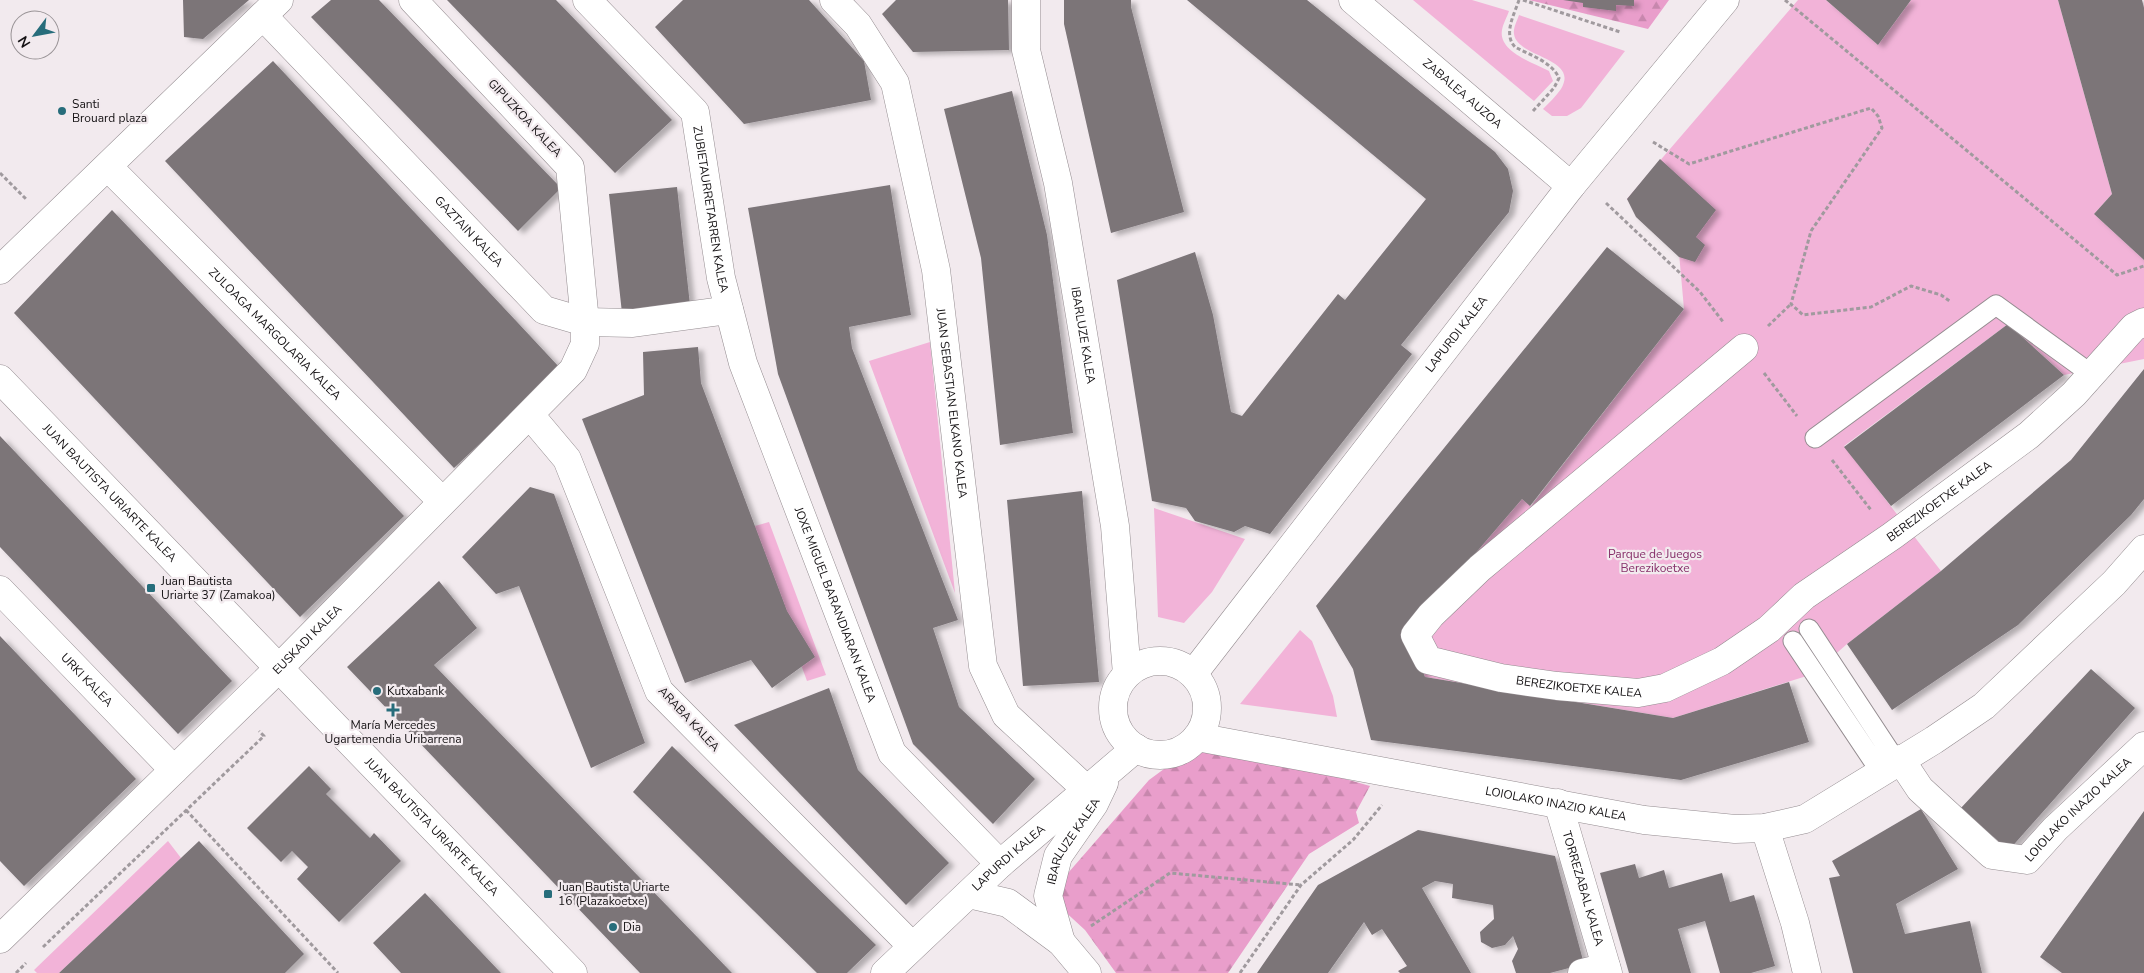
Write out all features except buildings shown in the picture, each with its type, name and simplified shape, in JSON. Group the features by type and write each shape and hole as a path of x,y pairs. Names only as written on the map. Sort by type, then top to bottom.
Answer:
{"street":[{"name":"GIPUZKOA KALEA","path":"414,0 570,167 585,322"},
{"name":"ZUBIETAURRETARREN KALEA","path":"588,0 695,112 721,278 729,310"},
{"name":"JUAN SEBASTIAN ELKANO KALEA","path":"834,0 858,25 895,83 936,270 983,666 1006,715 1087,790"},
{"name":"IBARLUZE KALEA","path":"1026,0 1026,50 1058,183 1115,526 1127,674"},
{"name":"ZABALEA AUZOA","path":"1353,0 1571,186"},
{"name":"LAPURDI KALEA","path":"1193,674 1571,186 1725,0"},
{"name":"GAZTAIN KALEA","path":"271,8 544,310 585,322 633,323 729,310"},
{"path":"0,270 271,8"},
{"name":"ZULOAGA MARGOLARIA KALEA","path":"108,167 442,501"},
{"name":"JOXE MIGUEL BARANDIARAN KALEA","path":"729,310 743,363 892,753 1000,864"},
{"name":"EUSKADI KALEA","path":"4,926 174,770 279,668 442,501 530,415 573,370 585,344 585,322"},
{"name":"BEREZIKOETXE KALEA","path":"1744,348 1480,568 1432,615 1415,635 1428,660 1501,678 1556,686 1638,693 1665,688 1722,661 1769,629 1804,596 1892,536 2029,436 2074,394 2134,327 2144,322"},
{"name":"JUAN BAUTISTA URIARTE KALEA","path":"0,379 573,973"},
{"name":"ARABA KALEA","path":"530,415 568,459 659,690 912,946"},
{"name":"LOIOLAKO INAZIO KALEA","path":"1197,737 1644,820 1736,829 1765,828 1805,819 1934,740 1984,706 2114,583 2144,549"},
{"name":"URKI KALEA","path":"0,590 174,770"},
{"path":"1152,661 1167,661 1181,666 1193,674 1202,685 1206,698 1206,719 1197,737 1188,746 1176,752 1162,755 1136,748 1125,739 1118,728 1113,714 1116,693 1127,674 1139,666 1152,661"},
{"name":"LOIOLAKO INAZIO KALEA","path":"1892,764 1992,855 2027,860 2055,829 2144,746"},
{"name":"LAPURDI KALEA","path":"886,973 912,946 1000,864 1136,748"},
{"name":"IBARLUZE KALEA","path":"1061,942 1048,896 1058,856 1094,804 1108,772"},
{"name":"TORREZABAL KALEA","path":"1558,803 1599,971"},
{"path":"1765,828 1795,923 1807,973"},
{"name":"IBARLUZE KALEA","path":"969,894 1008,903 1061,942 1087,973"}],"lane":[{"path":"1815,438 1996,305 2091,374"},
{"path":"1809,629 1892,764"},
{"path":"1793,642 1892,764"}],"path":[{"path":"1533,111 1554,88 1559,78 1556,70 1515,47 1511,42 1509,36 1510,27 1521,0 1620,32"},
{"path":"1785,0 2117,275 2144,266"},
{"path":"1653,142 1689,164 1871,108 1878,116 1882,128 1810,231 1791,304 1803,315 1871,307 1911,286 1941,295 1975,321"},
{"path":"1240,973 1301,885 1353,840 1406,776"},
{"path":"186,810 338,973"},
{"path":"1061,942 1086,930 1170,873 1301,885"}],"green space":[{"path":"1413,0 1472,0 1509,11 1502,30 1502,38 1506,45 1518,56 1549,71 1553,81 1534,101"},
{"path":"1529,0 1669,0 1648,29"},
{"name":"Parque de Juegos Berezikoetxe","path":"1798,0 1826,0 1878,45 1911,0 2058,0 2112,194 2094,214 2144,260 2144,359 2064,375 2008,324 1844,446 1941,571 1847,644 1813,674 1673,718 1425,677 1407,633 1522,499 1531,506 1684,309 1679,253 1627,199"},
{"path":"1519,15 1625,51 1581,108 1567,116 1552,116 1543,109 1561,89 1565,78 1562,70 1555,64 1525,48 1518,42 1514,32"},
{"path":"930,342 955,593 869,361"},
{"path":"1154,508 1245,539 1212,592 1184,623 1158,617"},
{"path":"769,522 826,675 807,681 751,527"},
{"path":"1300,630 1312,641 1333,696 1337,717 1240,704"},
{"path":"1205,739 1370,786 1356,812 1359,823 1309,854 1228,973 1116,973 1085,930 1048,896 1149,780"},
{"path":"168,841 181,858 59,973 37,973 34,970"}],"place":[{"name":"Santi Brouard plaza","path":"62,111"},
{"name":"Juan Bautista Uriarte 37 (Zamakoa)","path":"151,588"},
{"name":"Kutxabank","path":"377,691"},
{"name":"María Mercedes Ugartemendia Uribarrena","path":"393,710"},
{"name":"Juan Bautista Uriarte 16 (Plazakoetxe)","path":"548,894"},
{"name":"Dia","path":"613,927"}]}
